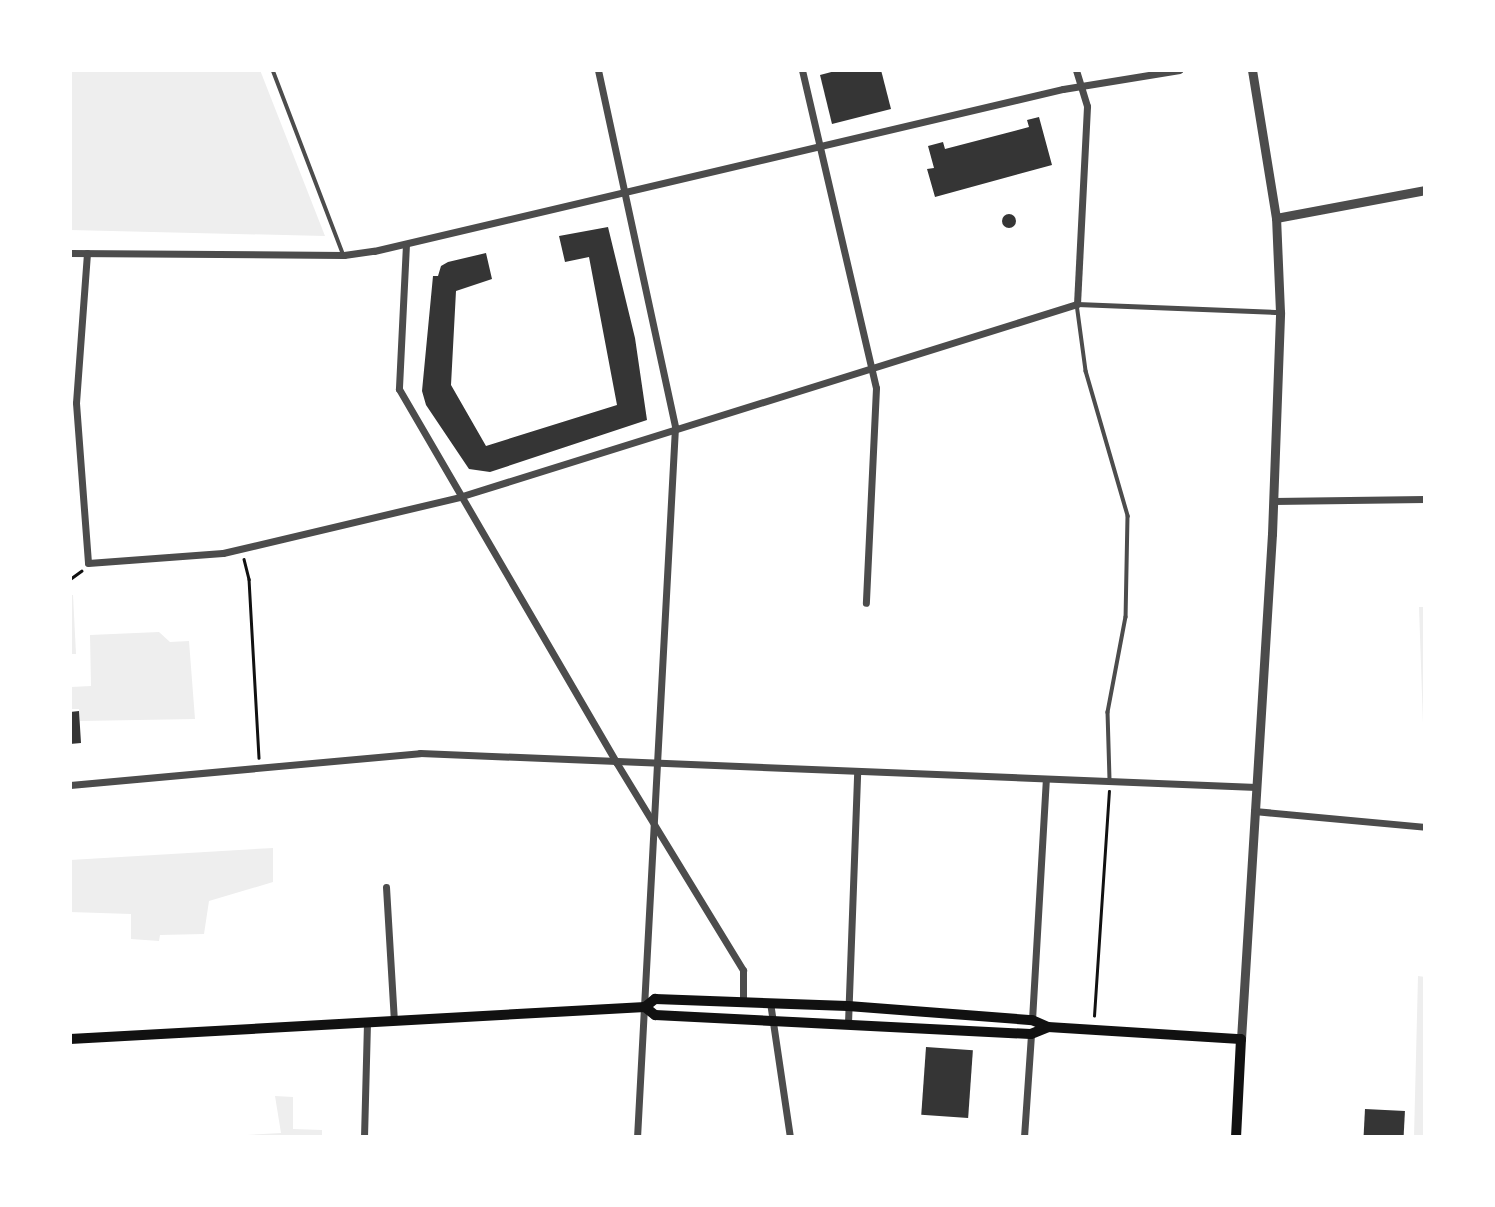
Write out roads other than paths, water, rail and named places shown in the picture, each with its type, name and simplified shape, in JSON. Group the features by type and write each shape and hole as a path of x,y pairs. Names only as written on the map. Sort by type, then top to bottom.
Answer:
{"main road":[{"path":"70,1039 645,1007 655,999 848,1006 1032,1020 1048,1027 1241,1039 1236,1137"},
{"path":"645,1007 655,1015 770,1018 1031,1034 1048,1027"}],"street":[{"path":"598,70 622,194 675,427 637,1137"},
{"path":"802,70 876,388 866,603"},
{"path":"1076,70 1087,106 1077,304"},
{"path":"70,253 344,255 406,244 822,149 1081,86 1179,70"},
{"path":"1241,1039 1273,501 1280,312 1276,218 1252,70"},
{"path":"1276,218 1425,190"},
{"path":"406,244 399,389 459,497 654,827 743,970 743,1001"},
{"path":"87,253 76,403 88,563 241,549 459,497 870,365 1077,304 1280,312"},
{"path":"1273,501 1425,499"},
{"path":"70,785 260,770 420,753 656,765 1256,788"},
{"path":"848,1023 857,772"},
{"path":"1032,1020 1046,779"},
{"path":"1254,811 1425,827"},
{"path":"386,887 394,1021"},
{"path":"770,1002 770,1018 790,1137"},
{"path":"364,1137 367,1023"},
{"path":"1024,1137 1031,1034"}],"lane":[{"path":"273,70 344,255"},
{"path":"1077,304 1086,371 1128,516 1126,617 1108,712 1110,782"}]}
